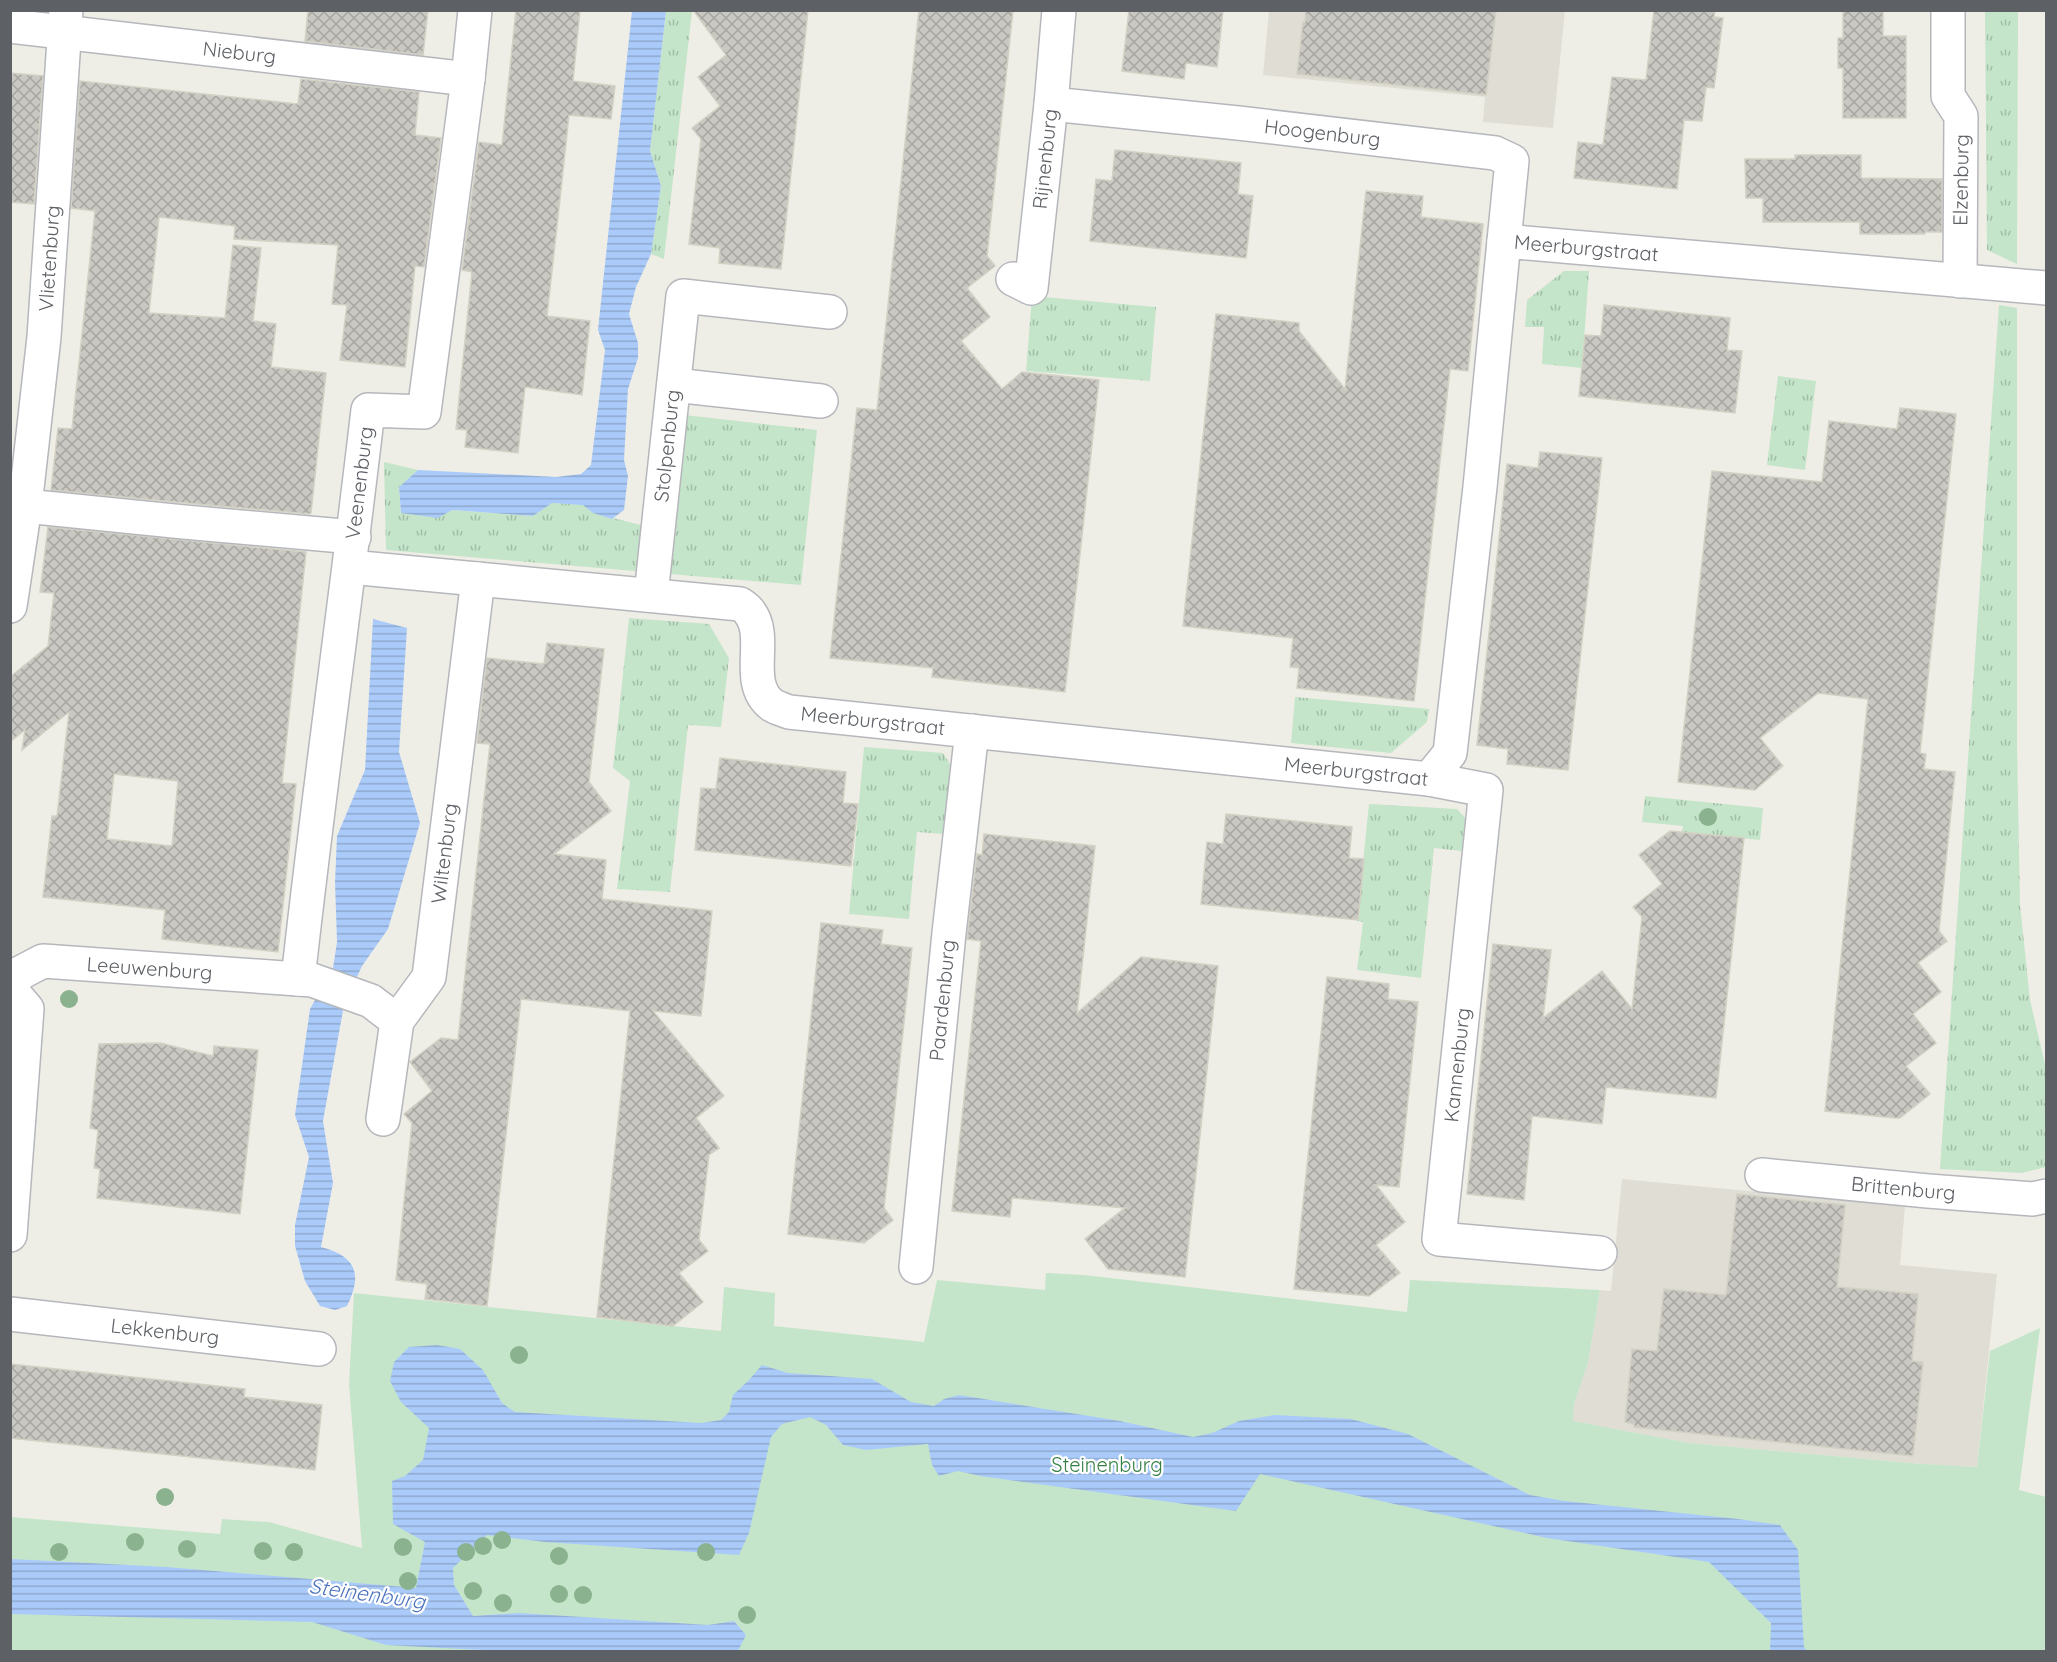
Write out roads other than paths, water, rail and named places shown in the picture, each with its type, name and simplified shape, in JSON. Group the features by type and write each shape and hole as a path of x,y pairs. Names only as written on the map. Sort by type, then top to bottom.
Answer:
{"street":[{"name":"Veenenburg","path":"305,979 320,793 368,410 424,412 475,10"},
{"name":"Rijnenburg","path":"1013,279 1031,288 1059,10"},
{"name":"Elzenburg","path":"1948,10 1948,96 1961,116 1960,281"},
{"name":"Nieburg","path":"10,26 65,22 468,79"},
{"name":"Vlietenburg","path":"10,606 18,506 44,337 65,22"},
{"name":"Hoogenburg","path":"1051,104 1495,153 1512,161 1504,241"},
{"name":"Meerburgstraat","path":"352,552 383,572 740,604 750,612 756,626 758,682 764,696 773,706 789,712 1429,779 1450,753 1480,487 1504,241 2046,288"},
{"name":"Stolpenburg","path":"651,596 683,296 830,312"},
{"path":"674,385 820,401"},
{"path":"18,506 184,522 352,552"},
{"name":"Wiltenburg","path":"383,1119 397,1021 429,977 478,579"},
{"name":"Paardenburg","path":"916,1267 949,933 972,731"},
{"name":"Kannenburg","path":"1429,779 1486,790 1439,1239 1600,1253"},
{"name":"Leeuwenburg","path":"10,988 20,973 43,961 305,979 371,1001 397,1021"},
{"path":"10,988 27,1009 10,1235"},
{"name":"Brittenburg","path":"1762,1175 2033,1199 2046,1196"},
{"name":"Lekkenburg","path":"10,1314 319,1349"}],"water":[{"path":"632,11 666,11 650,151 661,186 651,254 636,287 629,314 638,343 638,358 628,389 624,460 628,476 624,510 612,519 593,513 583,505 552,503 533,516 452,510 438,518 401,513 399,487 418,470 556,477 581,474 591,465 605,350 598,330"},
{"path":"373,619 407,628 399,752 420,823 388,929 362,966 344,1005 323,1121 333,1183 321,1247 349,1261 355,1276 355,1285 347,1306 335,1310 320,1306 305,1281 295,1246 295,1225 309,1157 295,1115 310,1009 333,968 337,942 335,882 337,836 365,770"},
{"name":"Steinenburg","path":"437,1345 460,1349 483,1370 502,1403 515,1412 701,1423 721,1420 729,1412 733,1395 762,1365 788,1373 872,1379 911,1402 934,1406 944,1399 959,1395 1120,1421 1193,1437 1212,1433 1239,1421 1275,1415 1351,1419 1408,1434 1530,1495 1780,1525 1798,1550 1804,1647 1807,1651 1770,1651 1771,1623 1709,1562 1547,1538 1260,1474 1236,1511 980,1476 958,1471 939,1476 932,1465 928,1444 866,1450 843,1445 826,1425 810,1417 782,1424 771,1437 749,1533 739,1555 545,1542 487,1535 453,1568 454,1585 473,1616 519,1613 708,1625 734,1621 746,1635 738,1651 519,1652 386,1645 312,1622 11,1614 11,1559 167,1567 416,1588 425,1542 393,1524 392,1481 405,1476 423,1460 429,1428 401,1402 390,1381 394,1362 409,1347"}]}
